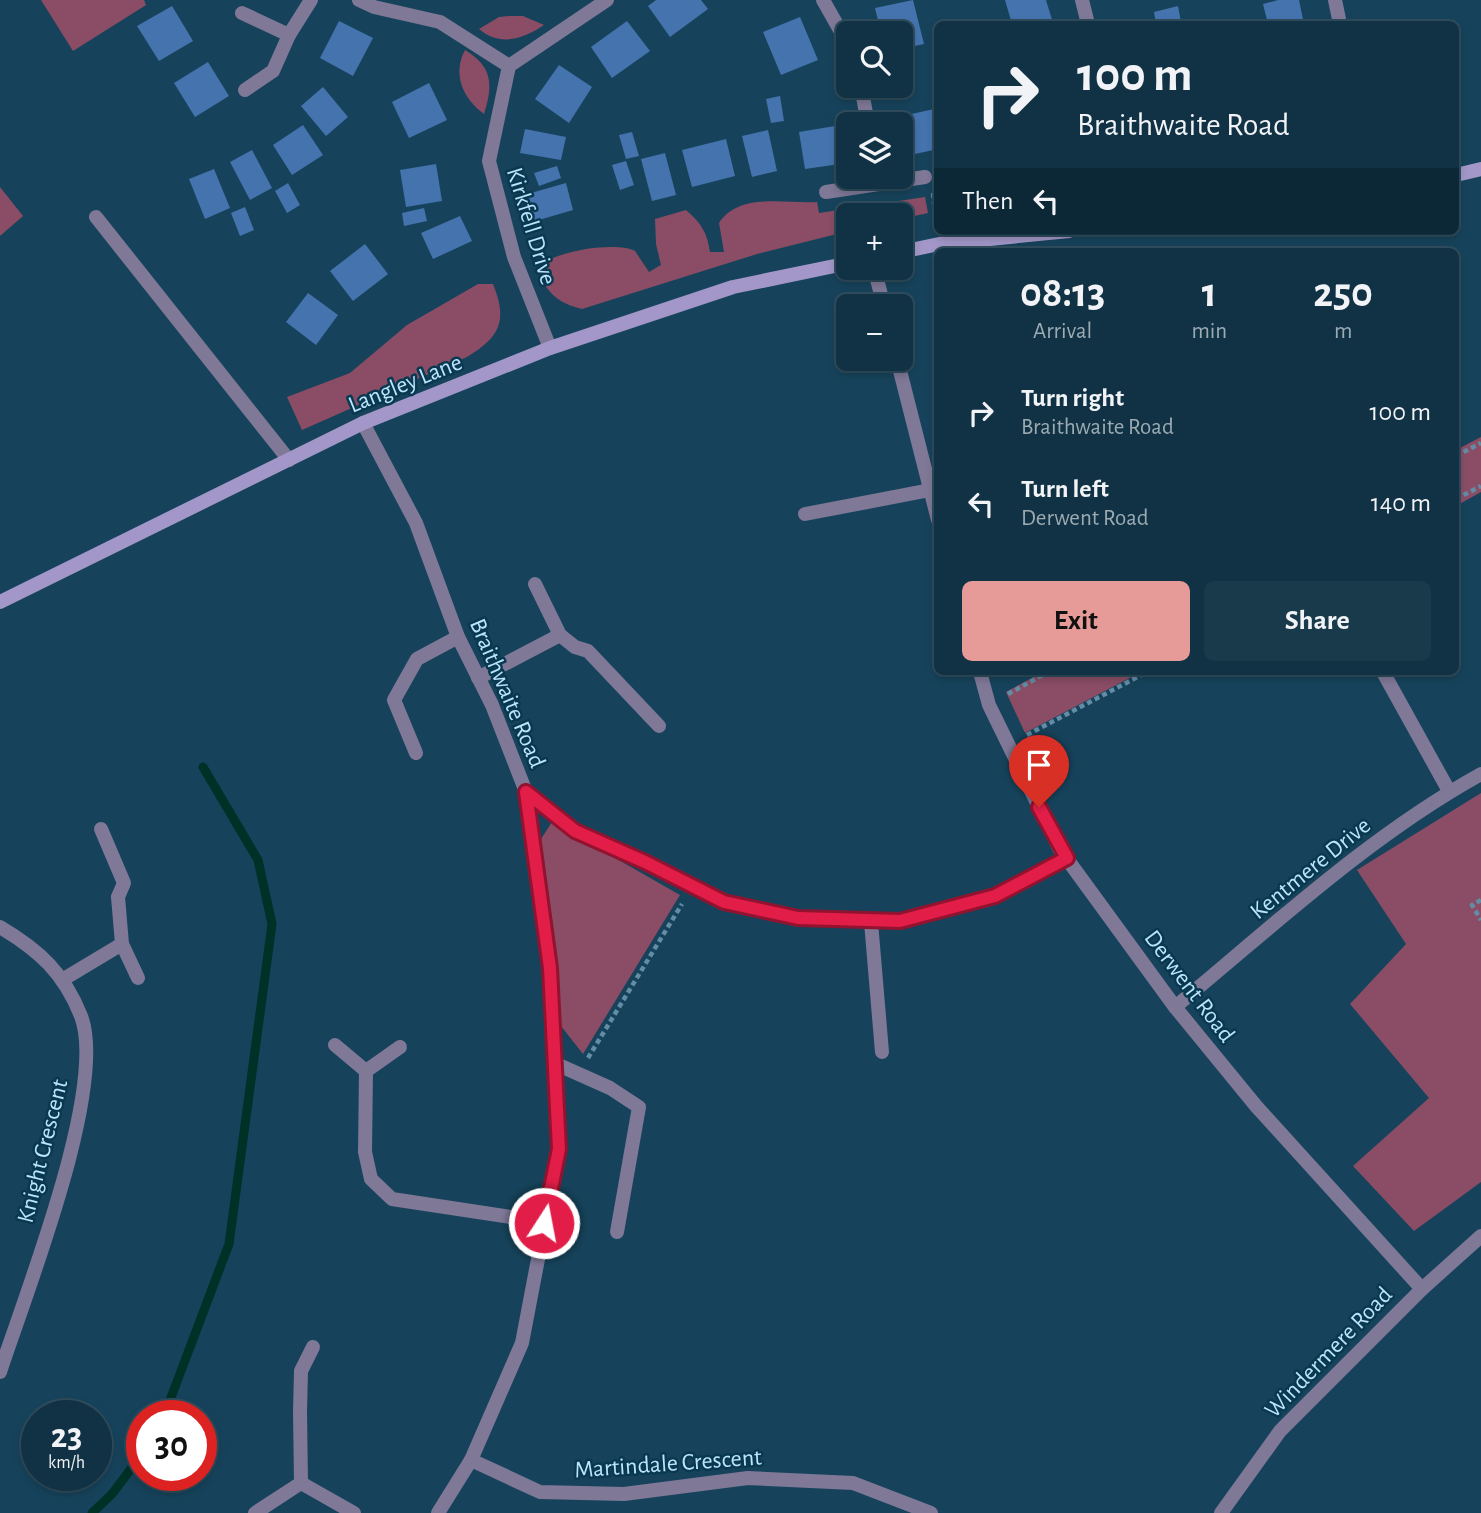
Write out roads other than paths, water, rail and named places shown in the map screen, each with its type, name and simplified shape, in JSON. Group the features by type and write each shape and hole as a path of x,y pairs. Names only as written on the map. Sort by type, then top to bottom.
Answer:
{"street":[{"path":"245,90 273,71 289,35 311,0"},
{"path":"359,0 374,7 440,22 509,66 607,0"},
{"path":"823,0 836,21"},
{"path":"1082,0 1087,21"},
{"path":"1335,0 1339,21"},
{"path":"242,13 289,35"},
{"name":"Kirkfell Drive","path":"509,66 489,161 514,257 550,348"},
{"path":"1459,174 1481,169"},
{"path":"913,181 929,181"},
{"path":"826,192 839,189"},
{"path":"96,217 289,460"},
{"path":"913,249 939,244 1029,235"},
{"name":"Langley Lane","path":"0,602 363,423 550,348 733,287 836,266"},
{"path":"900,371 934,505"},
{"name":"Braithwaite Road","path":"363,423 416,523 458,637 526,792 575,831 724,902 798,918 900,921 995,896 1067,858"},
{"path":"805,514 930,490"},
{"path":"535,584 560,635 575,647 588,651 659,726"},
{"path":"478,678 560,635"},
{"path":"416,753 394,700 417,659 458,637"},
{"name":"Derwent Road","path":"981,675 989,705 1059,848 1175,1007 1256,1106 1422,1289"},
{"path":"1385,675 1449,791"},
{"name":"Kentmere Drive","path":"1175,1007 1361,855 1449,791 1481,774"},
{"path":"438,1513 471,1460 523,1343 559,1149 550,968 526,792"},
{"path":"101,829 124,883 118,897 122,944 138,978"},
{"path":"871,922 882,1052"},
{"name":"Knight Crescent","path":"0,927 33,947 62,980 81,1018 88,1055 82,1104 59,1191 0,1372"},
{"path":"62,980 122,944"},
{"path":"335,1045 366,1070"},
{"path":"366,1070 400,1047"},
{"path":"554,1063 610,1088 639,1107 617,1232"},
{"path":"366,1070 365,1152 370,1178 392,1199 544,1223"},
{"name":"Windermere Road","path":"1221,1513 1280,1431 1422,1289 1481,1236"},
{"path":"301,1483 301,1371 313,1347"},
{"name":"Martindale Crescent","path":"471,1460 540,1492 624,1494 748,1478 840,1482 853,1483 931,1513"},
{"path":"255,1513 301,1483"},
{"path":"301,1483 354,1513"}],"waterway":[{"path":"170,1400 229,1244 272,924 258,860 203,767"},
{"path":"92,1513 112,1494 126,1475"}]}
